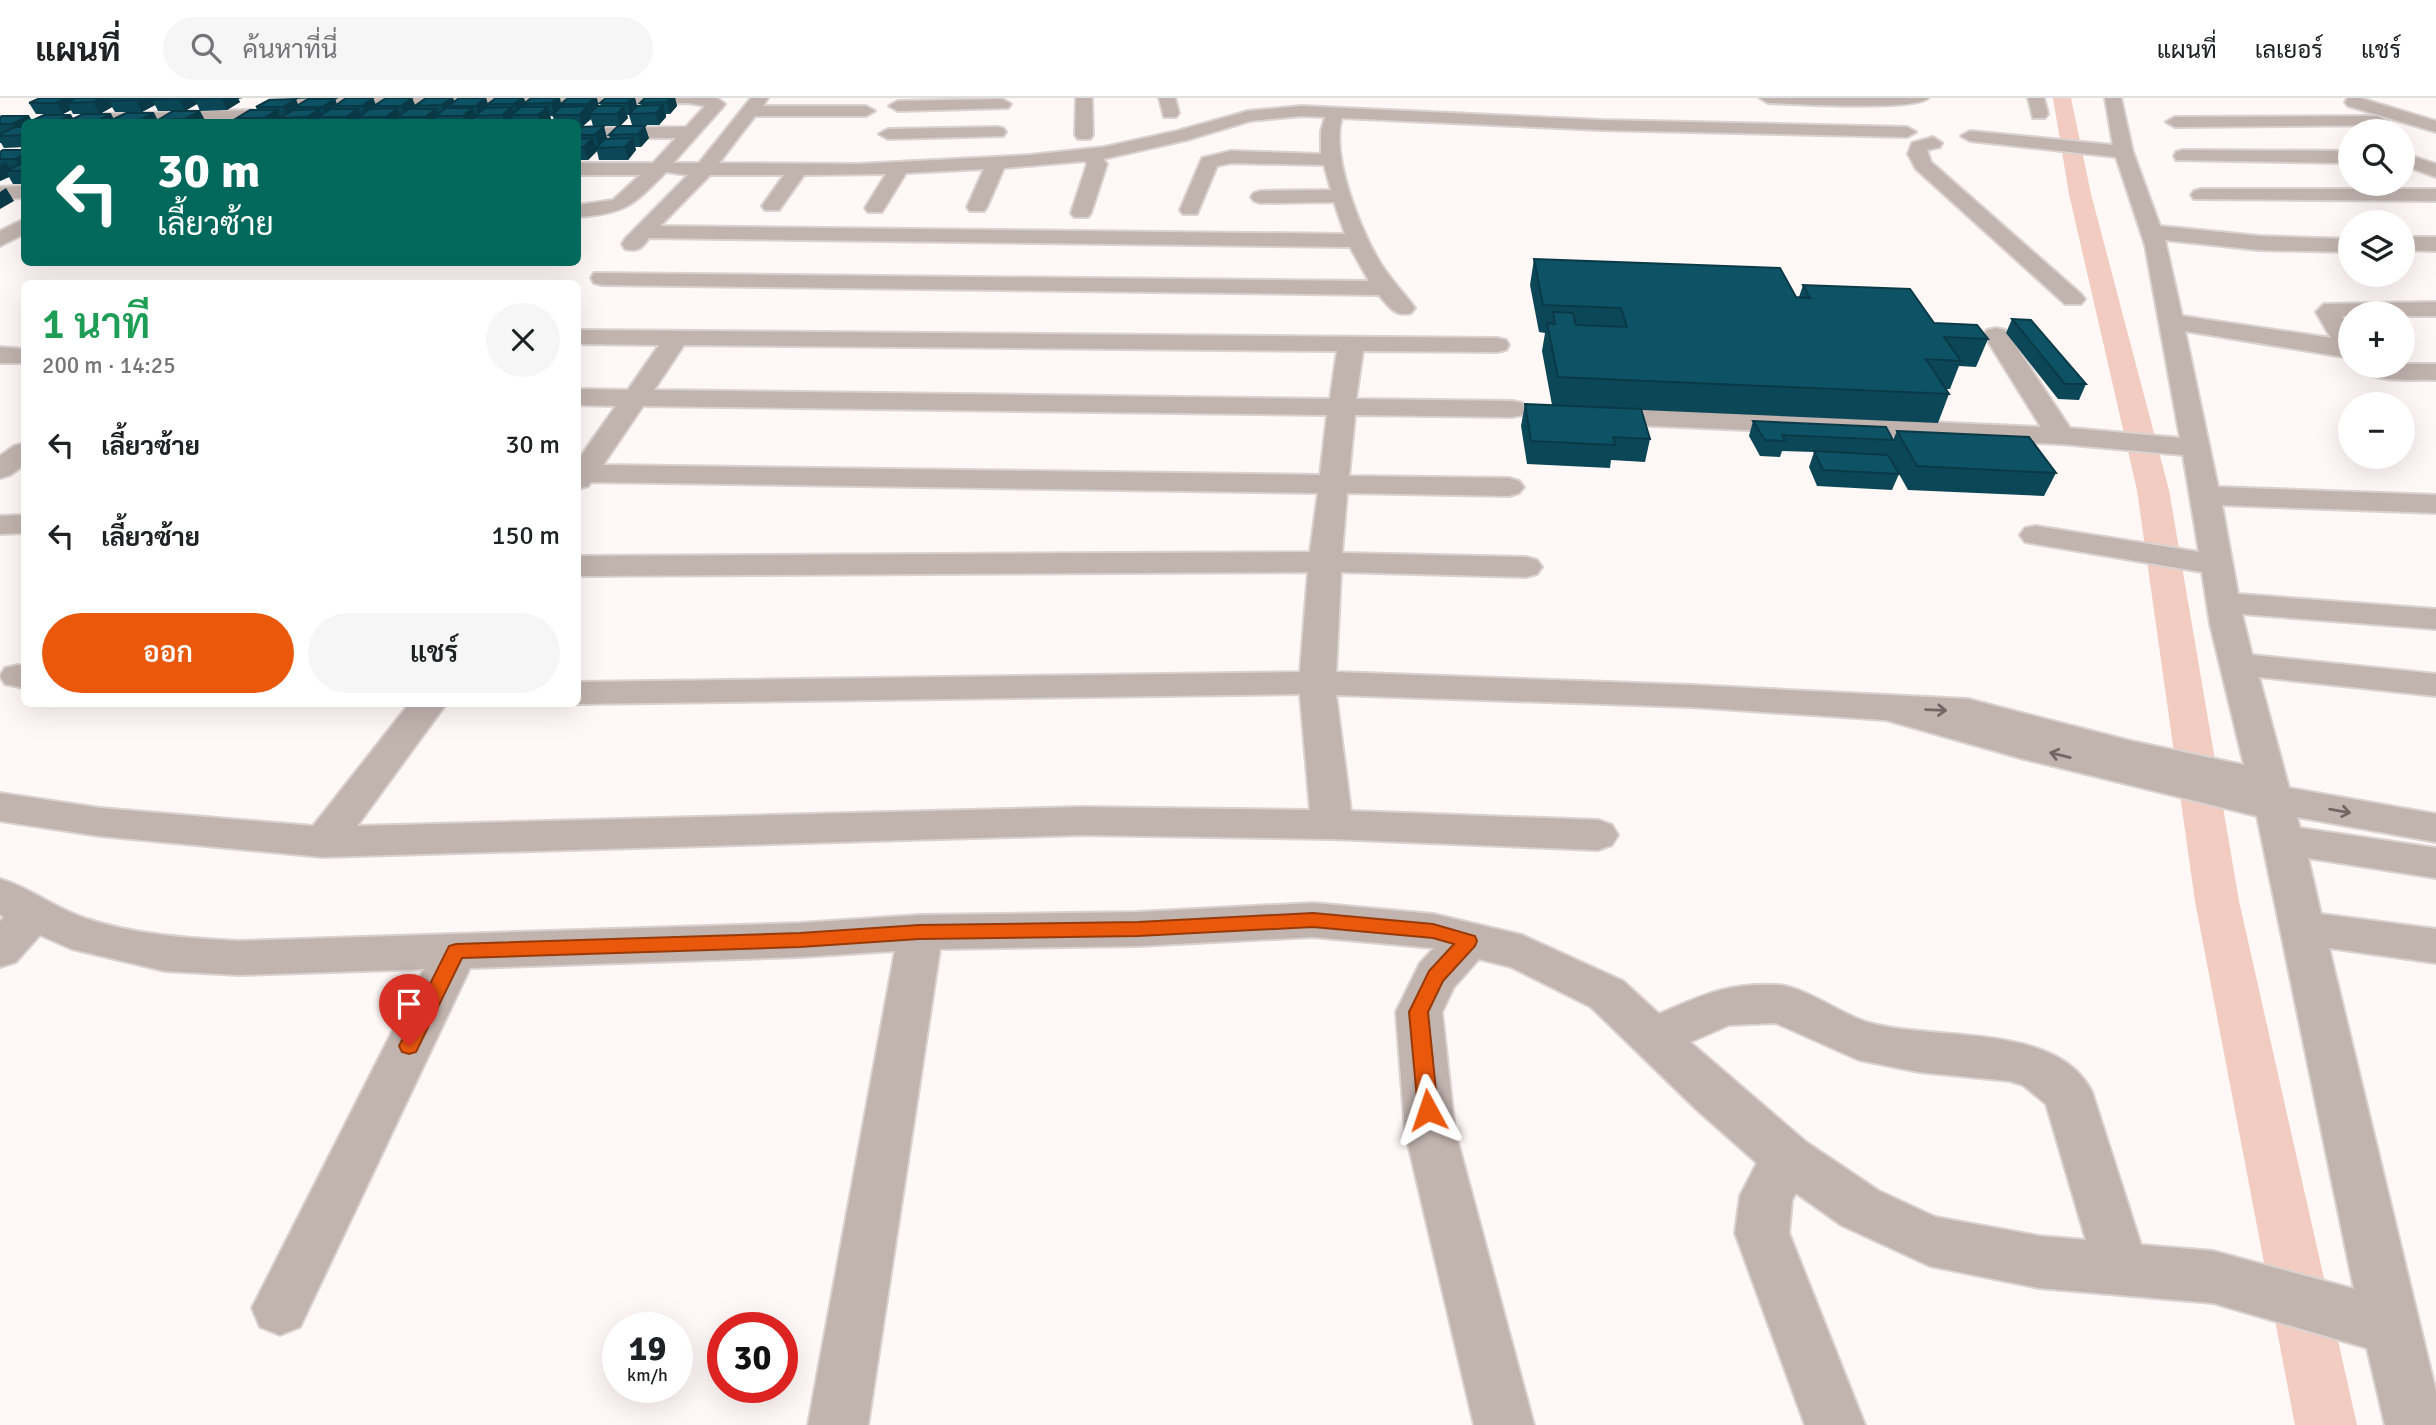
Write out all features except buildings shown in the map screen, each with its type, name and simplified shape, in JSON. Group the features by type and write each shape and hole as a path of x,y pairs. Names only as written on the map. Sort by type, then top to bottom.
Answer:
{"street":[{"path":"247,119 277,101 688,98 716,104 666,169 620,204 581,211"},
{"path":"1083,98 1084,135"},
{"path":"1768,98 2060,145 2114,150"},
{"path":"2113,98 2114,150 2154,238 2168,314 2181,447 2205,495 2206,563 2224,603 2302,928 2367,1319 2415,1425"},
{"path":"2340,98 2436,127"},
{"path":"888,134 997,136 1004,101 898,106"},
{"path":"2248,103 2338,135"},
{"path":"866,111 756,105 704,170 594,286 1384,288"},
{"path":"581,169 802,171 996,164 1090,155 1181,136 1248,116 1287,111 1601,125 1907,132 1914,138 1941,126"},
{"path":"1336,112 1328,135 1331,160 1356,241 1384,288 1403,308"},
{"path":"2175,122 2338,121"},
{"path":"1941,126 1919,147 1917,154 1923,165 2073,299"},
{"path":"581,133 692,132"},
{"path":"772,206 818,150"},
{"path":"1081,213 1097,164 1090,155"},
{"path":"2183,156 2338,156"},
{"path":"2415,158 2436,157"},
{"path":"1191,210 1209,162 1231,158 1331,160"},
{"path":"2415,163 2436,171"},
{"path":"977,207 996,164"},
{"path":"875,208 900,169"},
{"path":"0,193 21,192"},
{"path":"2201,195 2436,195"},
{"path":"1261,197 1342,196"},
{"path":"645,232 1356,241"},
{"path":"2154,238 2338,244"},
{"path":"2154,238 2219,254 2338,255"},
{"path":"2286,244 2306,256"},
{"path":"2415,244 2436,244"},
{"path":"2415,255 2436,255"},
{"path":"2338,309 2328,312 2338,330"},
{"path":"2415,309 2436,309"},
{"path":"2168,314 2338,343"},
{"path":"1997,335 2072,436"},
{"path":"581,337 1497,345"},
{"path":"581,472 677,338"},
{"path":"1332,825 1317,683 1325,562 1351,344"},
{"path":"0,355 21,356"},
{"path":"2415,372 2436,372"},
{"path":"581,397 1511,409"},
{"path":"1585,415 2072,436 2181,447"},
{"path":"0,469 21,454"},
{"path":"581,475 1509,487"},
{"path":"2205,495 2436,505"},
{"path":"0,525 21,524"},
{"path":"2036,535 2206,563"},
{"path":"581,566 1325,562 1526,567"},
{"path":"2224,603 2436,619"},
{"path":"2237,664 2436,685"},
{"path":"581,693 1317,683 1691,695 1887,708 2008,742 2128,763 2230,785 2275,807 2436,863"},
{"path":"323,842 426,707"},
{"path":"0,807 100,822 323,842 1081,821 1332,825 1598,835"},
{"path":"2275,807 2436,828"},
{"path":"0,950 17,904 72,932 165,954 239,958 800,940 919,932 1138,929 1313,920 1433,931 1522,952 1607,994 1713,1094 1788,1158 1860,1208 1930,1241 2039,1262 2213,1278 2367,1319"},
{"path":"2302,928 2436,946"},
{"path":"838,1425 919,932"},
{"path":"1468,941 1436,976 1419,1012 1430,1131 1504,1425"},
{"path":"280,1308 456,951"},
{"path":"1653,1037 1726,1006 1780,1004 1859,1040 1919,1052 2010,1061 2039,1070 2067,1092 2122,1270"},
{"path":"1788,1158 1766,1196 1762,1233 1835,1425"}],"waterway":[{"path":"2062,98 2080,194 2153,490 2217,901 2326,1425"}],"route":[{"path":"409,1046 456,951 800,940 919,932 1138,929 1313,920 1433,931 1468,941 1436,976 1419,1012 1428,1110"}]}
